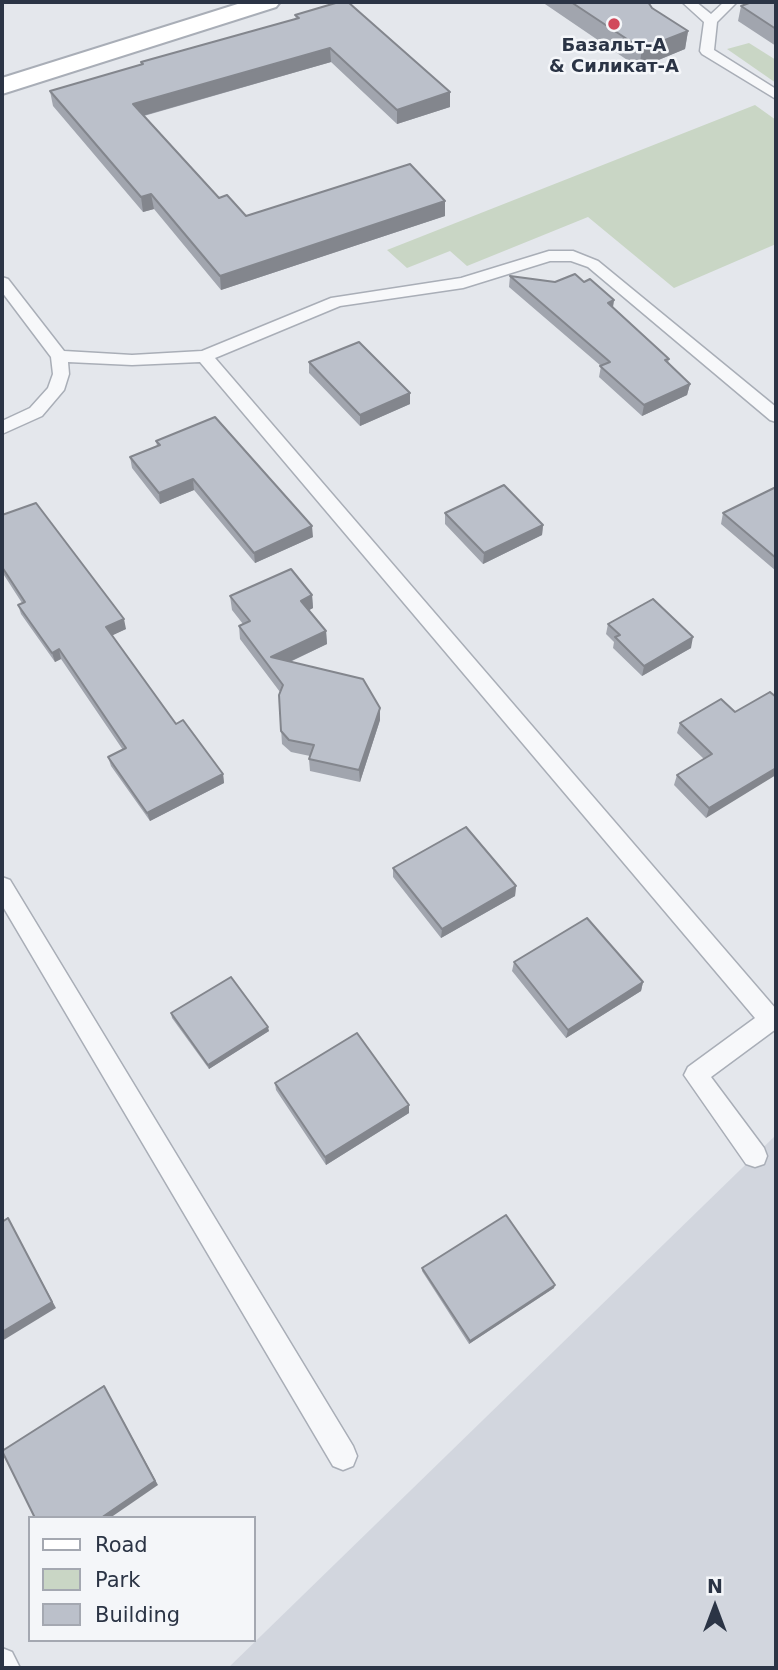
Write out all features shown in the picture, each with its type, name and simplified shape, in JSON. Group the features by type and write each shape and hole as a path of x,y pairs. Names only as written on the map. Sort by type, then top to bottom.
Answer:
{"main road":[{"path":"2,86 258,3"}],"lane":[{"path":"688,2 711,21"},
{"path":"731,2 711,21 707,51 776,95"},
{"path":"59,356 132,360 204,356 337,302 463,283 549,256 573,256 593,264 776,416"},
{"path":"2,282 59,356 61,374 56,390 36,412 2,428"},
{"path":"204,356 771,1020 696,1075 755,1156"},
{"path":"2,886 344,1456"},
{"path":"2,1662 6,1668"}],"shaded area":[{"path":"776,1135 776,1668 228,1668"}],"green space":[{"path":"749,43 776,60 776,83 727,49"},
{"path":"755,105 776,120 776,244 674,288 588,217 467,266 450,251 407,268 387,250"}],"building":[{"path":"339,2 348,2 450,92 397,110 330,48 133,104 219,198 227,195 246,216 410,164 445,201 220,276 151,194 141,197 50,91 143,64 141,62 299,18 295,15"},
{"path":"571,2 648,2 652,8 688,31 642,49"},
{"path":"752,2 776,2 776,29 741,6"},
{"path":"575,274 584,282 590,279 614,300 608,303 669,359 665,360 690,384 644,405 600,366 610,362 510,276 555,282"},
{"path":"359,342 410,393 360,415 309,362"},
{"path":"215,417 312,526 254,553 193,479 159,493 130,457 160,445 156,441"},
{"path":"504,485 543,525 484,553 445,513"},
{"path":"776,487 776,558 723,513"},
{"path":"36,503 124,619 106,627 176,724 183,720 223,774 147,813 108,757 126,748 59,649 52,653 18,605 25,602 2,567 2,515"},
{"path":"291,569 312,595 301,601 326,631 271,657 363,679 380,708 359,770 309,759 314,745 289,740 281,731 279,695 283,685 239,626 250,621 230,596"},
{"path":"653,599 693,637 644,666 615,637 620,635 608,624"},
{"path":"770,692 776,697 776,768 709,808 677,775 712,754 680,723 721,699 735,712"},
{"path":"466,827 516,886 442,929 393,868"},
{"path":"587,918 643,982 568,1030 514,962"},
{"path":"231,977 268,1027 208,1065 171,1013"},
{"path":"357,1033 409,1105 325,1157 275,1083"},
{"path":"506,1215 555,1285 470,1341 422,1268"},
{"path":"8,1218 52,1302 2,1332 2,1222"},
{"path":"104,1386 155,1481 104,1516 34,1516 2,1451"}],"place":[{"name":"Базальт-А & Силикат-А","path":"614,24"}]}
